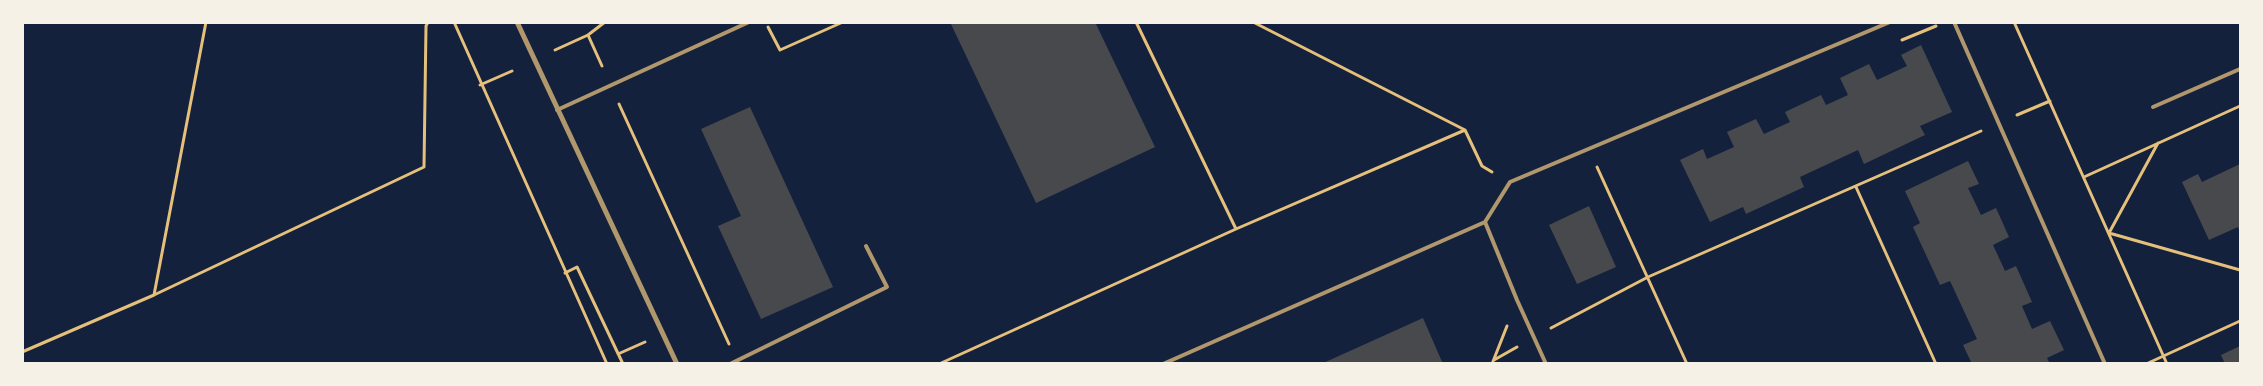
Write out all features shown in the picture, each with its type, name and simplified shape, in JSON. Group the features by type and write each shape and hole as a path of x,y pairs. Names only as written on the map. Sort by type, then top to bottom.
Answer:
{"street":[{"path":"517,22 676,364"}],"lane":[{"path":"557,110 610,84 749,22"},
{"path":"1163,364 1485,222 1510,182 1890,22"},
{"path":"1954,22 2105,364"},
{"path":"2153,107 2240,69"},
{"path":"1485,222 1546,364"},
{"path":"730,364 887,287 866,246"}],"path":[{"path":"154,295 206,22"},
{"path":"22,352 154,295 424,167 426,26 428,22"},
{"path":"454,22 480,85 607,364"},
{"path":"555,50 588,35 605,22"},
{"path":"766,22 780,50 843,22"},
{"path":"1136,22 1236,229"},
{"path":"1253,22 1464,130 1482,166 1510,182"},
{"path":"2014,22 2167,364"},
{"path":"588,35 737,360"},
{"path":"480,85 512,71"},
{"path":"1493,362 1534,337 1648,277 2050,101"},
{"path":"2084,176 2240,106"},
{"path":"939,364 1236,229 1464,130"},
{"path":"2109,233 2158,143"},
{"path":"1597,167 1687,364"},
{"path":"1856,186 1936,364"},
{"path":"2109,233 2240,270"},
{"path":"565,272 576,267 623,364"},
{"path":"1493,362 1517,300"},
{"path":"2146,364 2240,321"},
{"path":"618,354 663,335"}],"building":[{"path":"950,22 1095,22 1155,147 1036,203"},
{"path":"1921,45 1952,112 1920,126 1925,135 1864,164 1858,150 1800,177 1804,187 1746,214 1743,207 1710,222 1680,160 1703,149 1707,159 1734,147 1727,132 1756,119 1764,134 1790,122 1785,112 1821,95 1826,105 1848,95 1840,78 1869,64 1877,80 1907,66 1901,55"},
{"path":"750,107 833,287 761,319 718,226 741,216 701,129"},
{"path":"1968,161 1979,184 1968,188 1981,215 1996,208 2009,237 1993,245 2005,271 2016,266 2032,302 2022,306 2032,329 2050,321 2064,350 2047,358 2050,364 1972,364 1963,345 1977,339 1950,281 1940,285 1913,227 1920,223 1905,191"},
{"path":"2240,164 2240,233 2238,227 2209,240 2182,182 2198,174 2202,182"},
{"path":"1589,206 1616,267 1577,284 1549,225"},
{"path":"1423,318 1443,364 1321,364"},
{"path":"2240,346 2240,364 2225,364 2221,355"}]}
